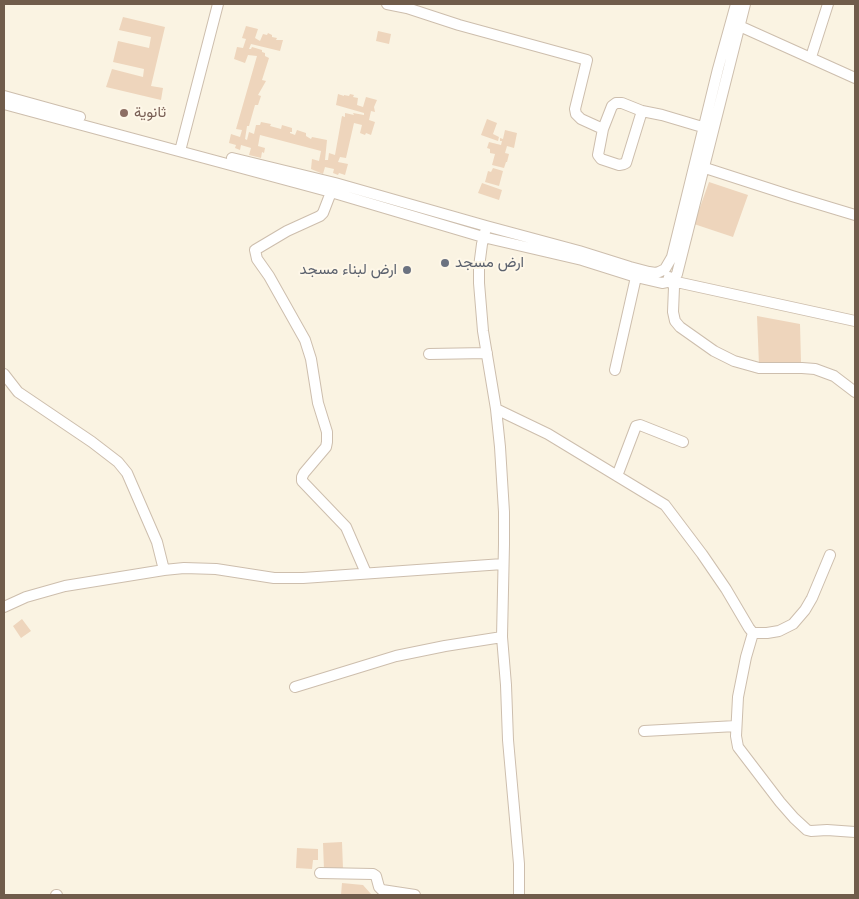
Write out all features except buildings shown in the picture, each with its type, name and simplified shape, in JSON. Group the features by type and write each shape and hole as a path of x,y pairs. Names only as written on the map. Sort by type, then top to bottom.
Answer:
{"street":[{"path":"178,147 212,4"},
{"path":"178,147 218,4"},
{"path":"387,4 407,8 459,25 588,60 575,109 576,114 581,119 603,128"},
{"path":"736,4 736,24"},
{"path":"672,281 677,274 700,166 736,24 746,4"},
{"path":"811,57 828,4"},
{"path":"736,24 855,78"},
{"path":"4,96 178,147"},
{"path":"642,111 626,163 619,165 598,156 603,128 612,106 616,104 622,103 642,111 709,129"},
{"path":"4,104 486,226 656,273 665,269 672,258 700,166"},
{"path":"700,166 792,196 854,211"},
{"path":"333,188 483,237 582,260 636,277 662,283 672,281 855,321"},
{"path":"333,188 320,216 287,231 255,250 257,259 269,276 305,340 311,359 318,403 327,432 326,447 304,473 302,481 346,527 366,573"},
{"path":"486,226 478,284 496,409 504,503 502,637 520,895"},
{"path":"665,269 672,281 675,321 680,327 714,351 734,361 759,368 815,369 834,376 855,392"},
{"path":"615,370 636,277"},
{"path":"430,354 487,353"},
{"path":"4,374 18,392 118,462 126,473 157,542 164,570"},
{"path":"496,409 548,434 665,505 702,554 753,633 760,634 779,631 793,624 812,598 830,555"},
{"path":"616,476 634,428 637,425 683,442"},
{"path":"4,606 26,597 65,586 184,568 216,569 274,578 303,578 503,564"},
{"path":"753,633 738,697 736,726 738,747 780,802 807,830 855,832"},
{"path":"294,687 396,656 502,637"},
{"path":"644,731 736,726"},
{"path":"320,873 373,874 376,876 379,887 382,890 415,895"}],"place":[{"name":"ثانوية","path":"124,113"},
{"name":"ارض مسجد","path":"445,263"},
{"name":"ارض لبناء مسجد","path":"407,270"}]}
